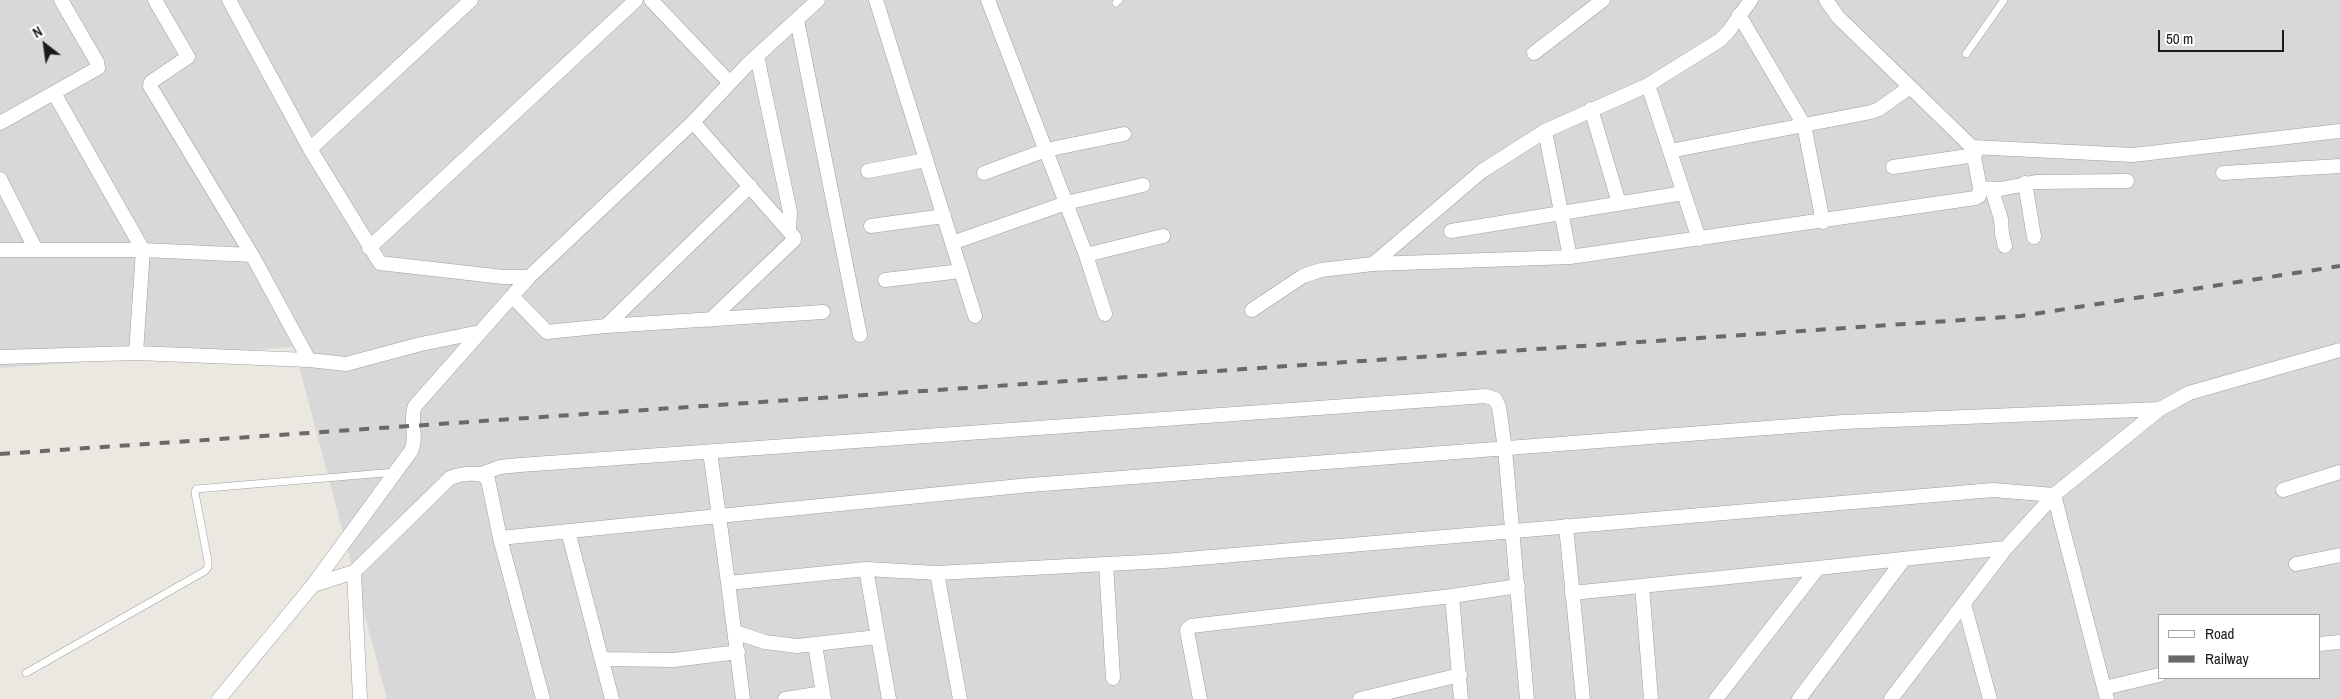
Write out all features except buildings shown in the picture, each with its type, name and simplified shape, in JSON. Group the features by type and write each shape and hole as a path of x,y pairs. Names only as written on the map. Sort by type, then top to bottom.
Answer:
{"street":[{"path":"0,123 98,68 62,0"},
{"path":"155,0 188,57 151,82 150,86 252,255 309,360"},
{"path":"229,0 310,149 369,248 380,263 503,277 528,277"},
{"path":"310,149 470,0"},
{"path":"369,248 636,0"},
{"path":"651,0 730,83"},
{"path":"219,699 314,585 413,447 413,412 415,406 528,277 693,122 757,56 818,0"},
{"path":"876,0 975,316"},
{"path":"988,0 1086,255 1105,314"},
{"path":"1534,53 1603,0"},
{"path":"1373,264 1482,171 1544,131 1648,85 1725,36 1750,0"},
{"path":"1826,0 1838,17 1974,151 1986,189 2001,219 2005,246"},
{"path":"1739,15 1804,125 1823,222"},
{"path":"797,20 860,335"},
{"path":"757,56 790,212 789,230"},
{"path":"1648,85 1699,239"},
{"path":"1670,151 1879,109 1910,87"},
{"path":"54,93 142,250 136,352"},
{"path":"1591,109 1619,203"},
{"path":"693,122 794,238 710,320"},
{"path":"1544,131 1570,257"},
{"path":"1893,167 1974,151 2132,155 2340,131"},
{"path":"984,173 1046,150 1124,134"},
{"path":"868,171 926,160"},
{"path":"2223,174 2340,166"},
{"path":"0,179 35,248"},
{"path":"1252,310 1311,272 1373,264 1570,257 1823,222 1975,198 1986,189 2025,183 2127,181"},
{"path":"2025,183 2034,237"},
{"path":"606,326 750,186"},
{"path":"952,243 1066,203 1143,186"},
{"path":"1451,231 1684,193"},
{"path":"871,226 944,216"},
{"path":"1086,255 1164,236"},
{"path":"0,250 35,248 142,250 252,255"},
{"path":"885,280 961,271"},
{"path":"512,296 547,332 606,326 823,312"},
{"path":"0,357 136,352 309,360 339,364 354,363 414,346 480,332"},
{"path":"1890,699 2006,548 2054,495 2160,409 2189,393 2340,350"},
{"path":"314,585 354,572 450,478 481,474 500,467 1486,396 1494,399 1499,407 1505,449 1527,699"},
{"path":"500,538 1030,485 1844,422 2160,409"},
{"path":"710,452 743,699"},
{"path":"2283,490 2340,472"},
{"path":"481,474 488,480 500,538 543,699"},
{"path":"728,583 866,569 937,573 1106,564 1993,490 2054,495"},
{"path":"2054,495 2106,694 2158,675"},
{"path":"1566,526 1582,699"},
{"path":"568,531 612,699"},
{"path":"1572,593 2006,548"},
{"path":"2296,564 2340,554"},
{"path":"1799,699 1904,559"},
{"path":"1106,564 1113,678"},
{"path":"1716,699 1818,568"},
{"path":"866,569 889,699"},
{"path":"354,572 360,699"},
{"path":"937,573 960,699"},
{"path":"1200,699 1187,630 1191,626 1452,596 1518,586"},
{"path":"1642,586 1651,699"},
{"path":"1452,596 1461,699"},
{"path":"1964,604 1990,699"},
{"path":"735,632 765,642 797,646 877,637"},
{"path":"2320,644 2340,642"},
{"path":"785,699 823,696 815,645"},
{"path":"602,659 680,660 738,652"},
{"path":"1360,699 1460,675"}],"lane":[{"path":"1966,54 2004,0"},
{"path":"26,673 205,571 208,567 208,562 195,493 196,489 396,472"}],"shaded area":[{"path":"0,0 2340,0 2340,699 387,699 294,347 0,368"}],"railway":[{"path":"0,454 2021,316 2340,266"}]}
